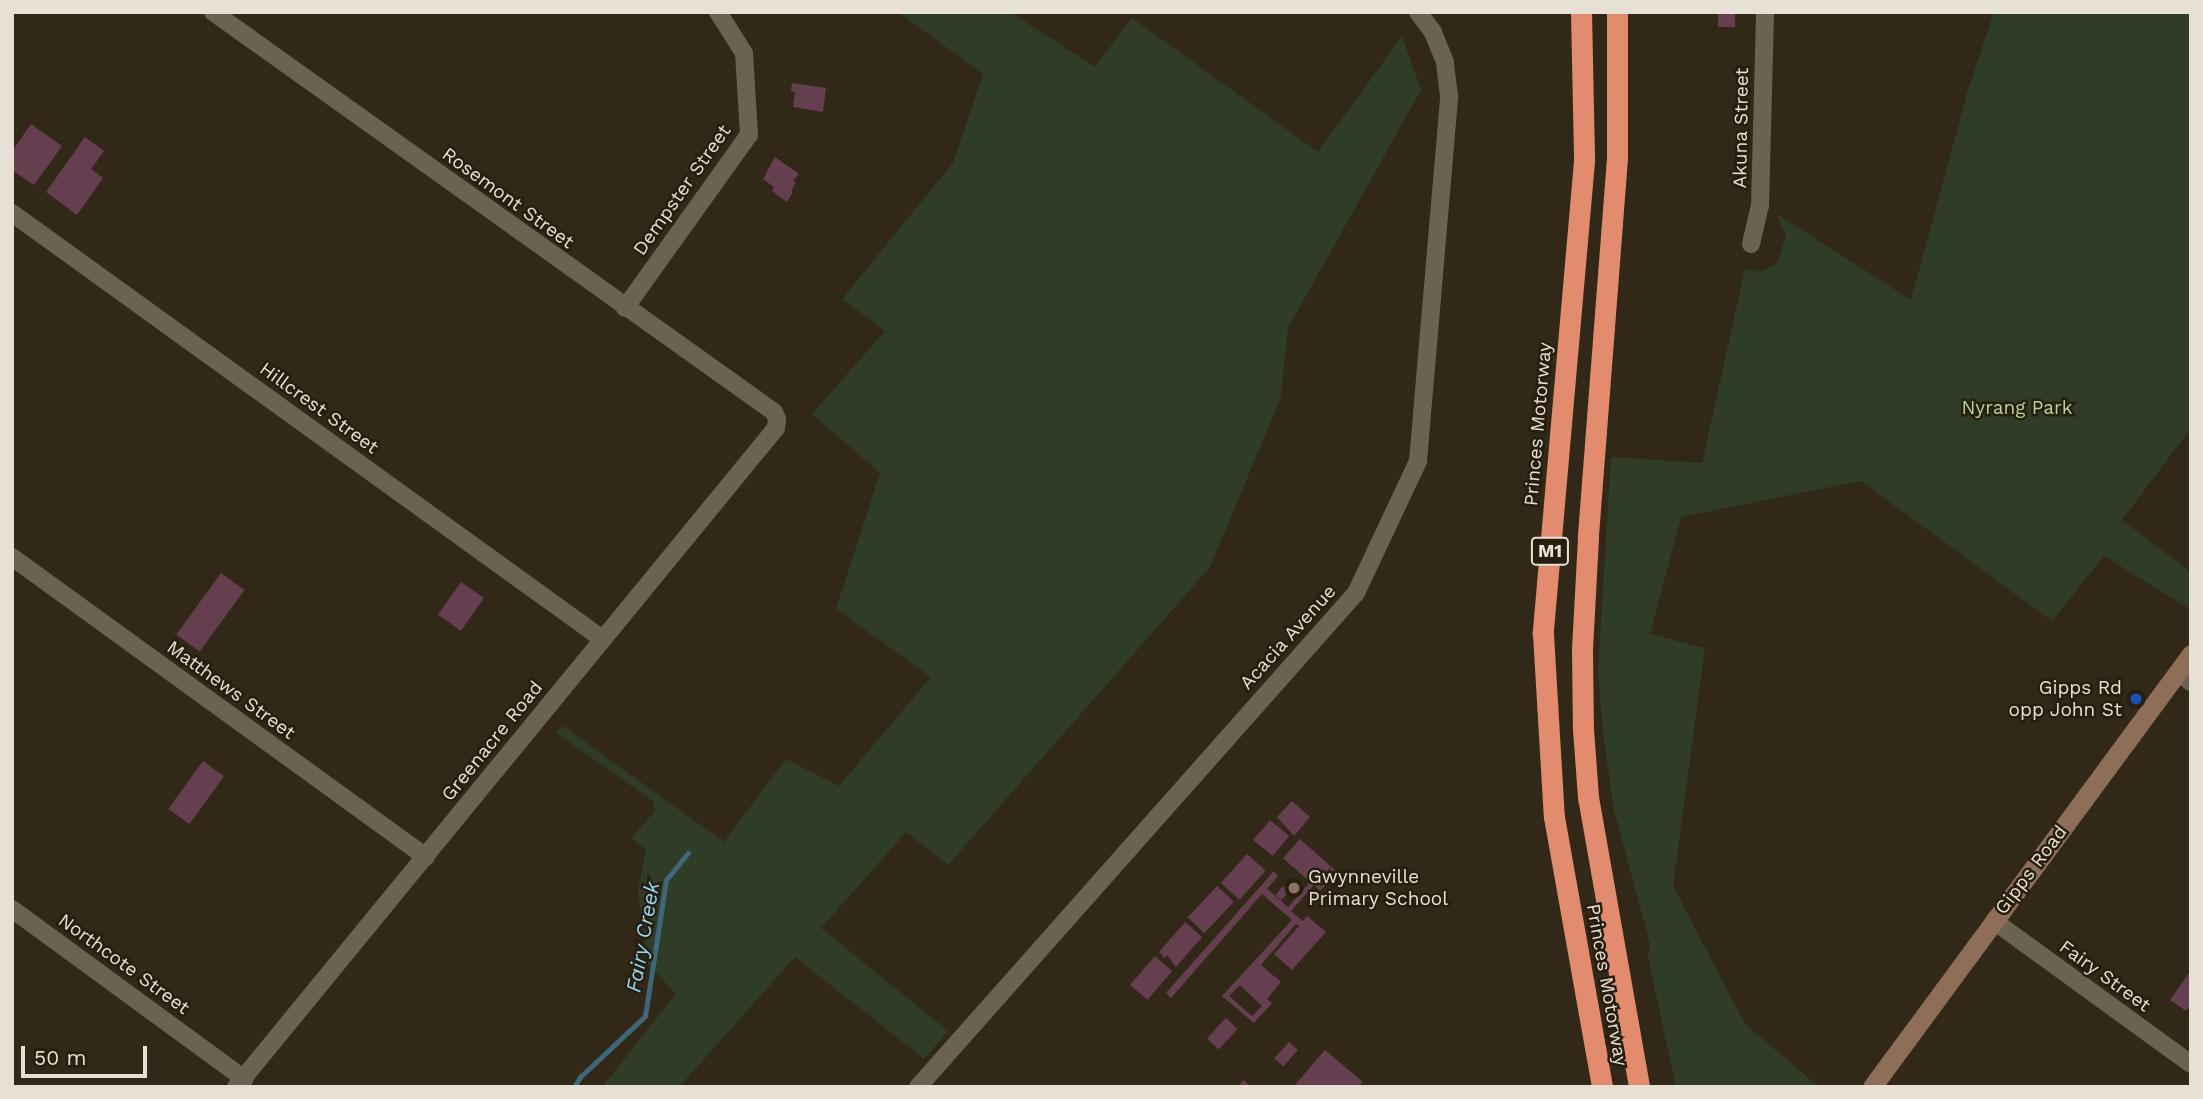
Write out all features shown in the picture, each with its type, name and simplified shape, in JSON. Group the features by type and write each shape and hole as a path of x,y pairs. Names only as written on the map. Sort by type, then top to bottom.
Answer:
{"highway":[{"name":"Princes Motorway","path":"1581,12 1584,160 1543,634 1553,817 1602,1087"},
{"name":"Princes Motorway","path":"1617,12 1617,158 1588,538 1582,650 1583,729 1588,797 1630,1042 1641,1087"}],"main road":[{"name":"Gipps Road","path":"1872,1087 1994,921 2184,677 2191,654"}],"street":[{"name":"Rosemont Street","path":"214,12 774,412 777,419"},
{"name":"Dempster Street","path":"625,308 749,135 744,52 718,12"},
{"name":"Acacia Avenue","path":"924,1085 1356,593 1418,461 1449,96 1445,62 1433,32 1418,12"},
{"name":"Akuna Street","path":"1751,244 1760,206 1765,12"},
{"name":"Hillcrest Street","path":"12,213 601,638"},
{"name":"Greenacre Road","path":"240,1083 601,638 776,428 777,419"},
{"name":"Matthews Street","path":"12,557 426,857"},
{"name":"Northcote Street","path":"12,908 240,1083"},
{"name":"Fairy Street","path":"1994,921 2191,1065"}],"green space":[{"path":"898,12 1010,12 1095,67 1132,18 1318,152 1402,36 1421,90 1288,328 1281,397 1210,567 948,865 906,832 821,928 948,1031 924,1059 795,957 679,1087 602,1087 676,994 648,964 638,891 646,850 631,838 655,811 653,801 556,733 563,726 724,842 786,759 839,786 931,677 836,609 880,473 812,414 885,331 842,299 953,163 983,74"},
{"name":"Nyrang Park","path":"1994,12 2191,12 2191,428 2122,520 2191,572 2191,610 2104,556 2052,621 1861,481 1681,517 1650,634 1705,648 1673,886 1745,1024 1819,1087 1676,1087 1648,957 1650,944 1613,806 1602,723 1598,670 1611,457 1702,463 1745,269 1760,272 1777,263 1786,237 1777,214 1911,300 1968,90"}],"building":[{"path":"1718,12 1735,12 1735,27 1718,27"},
{"path":"792,83 826,88 823,112 793,107 795,92 791,91"},
{"path":"31,124 62,146 34,185 12,170 12,151"},
{"path":"85,137 104,151 91,169 103,178 77,215 46,192"},
{"path":"775,157 799,174 793,181 796,183 787,202 772,191 774,187 763,179"},
{"path":"221,573 244,590 200,652 176,634"},
{"path":"461,582 484,598 461,631 438,615"},
{"path":"203,761 224,776 189,824 168,809"},
{"path":"1292,801 1310,817 1294,836 1277,817"},
{"path":"1270,820 1289,836 1272,856 1253,840"},
{"path":"1300,839 1337,872 1320,891 1314,885 1291,911 1303,921 1307,916 1326,932 1292,970 1274,954 1299,926 1296,924 1261,965 1281,982 1267,999 1272,1003 1254,1023 1222,996 1292,920 1262,894 1171,998 1166,993 1274,871 1278,876 1267,889 1288,907 1310,882 1283,858","holes":["1240,985 1262,1006 1252,1016 1229,996"]},
{"path":"1247,854 1266,871 1239,900 1221,883"},
{"path":"1217,886 1234,902 1204,933 1188,917"},
{"path":"1283,886 1289,891 1281,900 1275,895"},
{"path":"1185,922 1202,937 1176,967 1167,955 1165,958 1159,952"},
{"path":"1155,956 1172,971 1147,1000 1130,985"},
{"path":"2191,970 2191,1005 2186,1011 2170,1000"},
{"path":"1226,1018 1238,1029 1219,1049 1207,1038"},
{"path":"1289,1042 1298,1050 1283,1066 1274,1058"},
{"path":"1325,1050 1363,1082 1358,1087 1293,1087"},
{"path":"1243,1080 1252,1087 1238,1087"}],"waterway":[{"name":"Fairy Creek","path":"574,1087 580,1077 645,1016 666,880 688,853"}],"place":[{"name":"Gipps Rd opp John St","path":"2136,699"},
{"name":"Gwynneville Primary School","path":"1294,888"}]}
